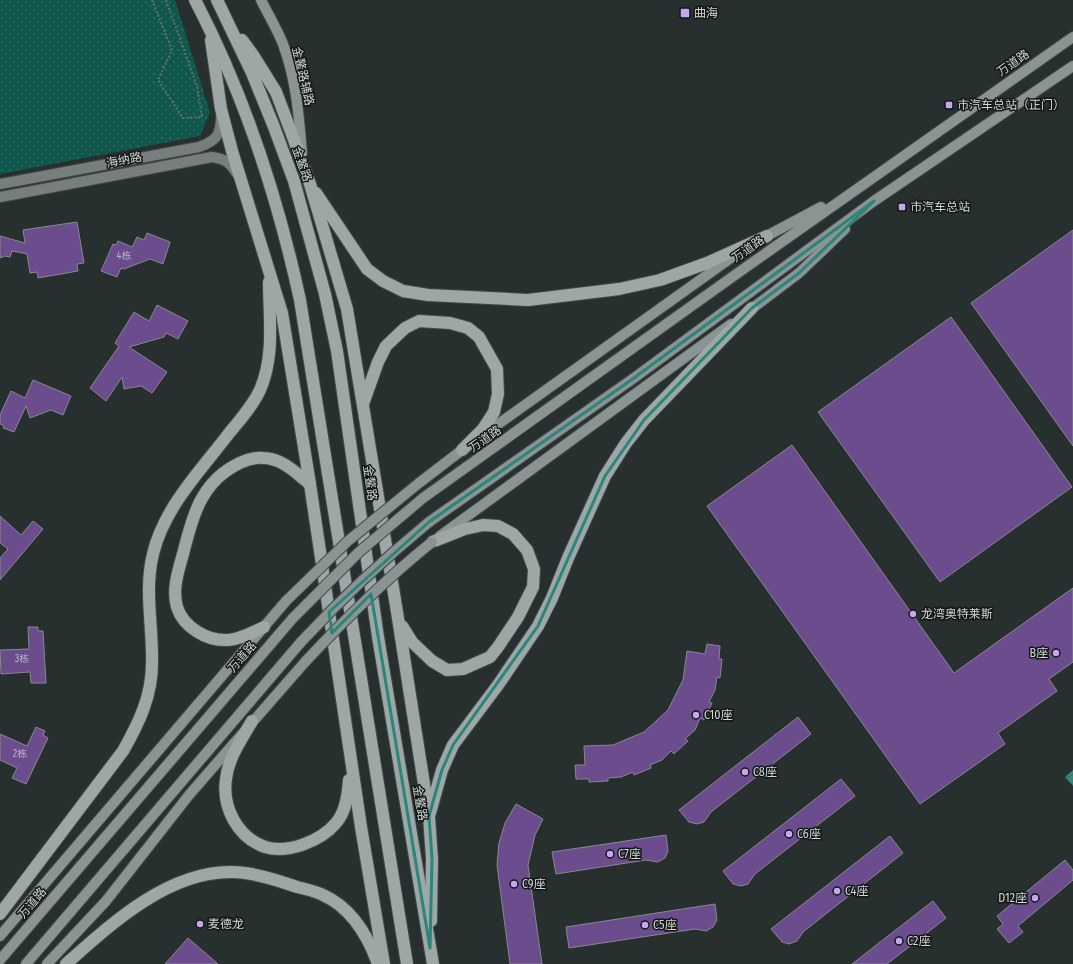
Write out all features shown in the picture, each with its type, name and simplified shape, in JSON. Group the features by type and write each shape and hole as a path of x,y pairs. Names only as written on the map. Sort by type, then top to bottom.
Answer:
{"highway":[{"path":"195,0 233,80 254,133 273,188 288,244 300,300 406,964"},
{"path":"217,0 227,20 253,55 276,92 310,184 347,309 429,816 432,859 430,948"},
{"name":"金鳌路","path":"227,20 252,72 291,175 311,237 325,294 336,351 378,638 433,964"},
{"path":"209,27 221,109 282,313 310,484 361,826 384,964"},
{"path":"310,184 367,269 383,281 402,290 428,295 528,300 619,289 660,280 707,263 767,236"},
{"path":"0,914 123,751 139,724 149,692 152,664 149,583 153,553 166,519 186,488 240,420 260,391 269,361 269,267"},
{"path":"429,816 442,770 453,745 498,685 538,626 552,598 568,558 605,476 626,443 644,420 752,308"},
{"path":"362,407 378,362 386,346 404,328 419,321 450,323 468,328 479,337 498,369 498,394 494,412 487,424 462,450"},
{"path":"264,627 228,640 213,639 197,632 185,622 177,607 175,582 192,518 204,493 220,474 242,462 263,458 280,462 291,468 310,484"},
{"path":"397,612 404,630 412,642 432,661 447,670 463,669 490,657 518,617 533,587 534,569 527,550 513,534 498,526 483,525 465,529 432,542"},
{"path":"252,721 228,766 225,796 229,812 237,827 251,839 265,847 283,849 304,844 321,838 337,822 348,797 351,755"},
{"path":"66,964 135,907 159,893 182,882 207,874 233,872 281,882 324,895 348,911 373,949 378,964"}],"main road":[{"name":"金鳌路辅路","path":"261,0 282,43 290,66 299,115 302,163"},
{"name":"万道路","path":"0,960 293,618 359,552 423,498 858,187 1073,37"},
{"path":"26,964 301,642 330,611 429,522 634,378 874,201 1073,66"},
{"path":"0,936 286,601 348,541 462,450 726,261 767,236 858,187"},
{"path":"47,964 106,901 190,795 252,721 304,662 369,596 402,566 432,542 799,273 874,201"}],"street":[{"name":"海纳路","path":"0,184 199,147 211,143 221,130 221,109"},
{"name":"海纳路","path":"0,197 212,157 224,159 231,164 242,182"}],"path":[{"path":"152,0 172,50 158,80 183,118 202,117 197,86 166,0"}],"highlighted area":[{"path":"874,201 799,273 752,308 644,420 605,476 538,626 453,745 442,770 429,816 432,859 430,948 371,594 332,633 329,612 429,522 634,378"}],"shaded area":[{"path":"0,0 175,0 210,112 200,136 0,174"}],"water":[{"path":"1073,770 1073,786 1065,777"}],"building":[{"path":"77,222 84,263 77,264 78,271 38,278 37,272 30,273 27,254 12,251 10,257 5,256 0,258 0,236 25,243 23,230"},
{"path":"1073,230 1073,446 971,303"},
{"path":"147,233 170,242 163,264 150,259 124,269 121,268 117,277 101,271 113,244 116,245 118,241 132,247 137,237 144,240"},
{"path":"157,305 188,321 178,339 166,333 164,337 129,347 167,372 152,393 141,386 124,389 122,377 106,401 90,388 119,346 115,343 134,312 149,321"},
{"path":"951,317 1072,487 940,582 818,412"},
{"path":"33,380 71,396 63,415 51,410 30,418 26,406 14,432 3,428 4,426 0,424 0,415 11,391 25,398"},
{"path":"792,445 954,673 1073,588 1073,662 1049,679 1057,691 998,733 1005,744 920,804 707,506"},
{"path":"0,516 21,535 33,521 43,529 0,580 0,558 8,549 0,543"},
{"path":"28,627 38,627 38,631 43,631 46,683 31,683 30,672 1,674 0,650 29,649"},
{"name":"C10座","path":"707,644 720,646 719,659 722,659 720,678 717,677 715,690 709,702 712,703 704,720 700,718 695,730 685,739 688,741 674,754 671,751 662,760 650,765 651,768 634,775 633,772 621,777 608,778 608,781 589,782 589,779 576,779 575,765 585,765 584,746 613,745 644,732 668,710 683,680 687,651 705,654"},
{"name":"C8座","path":"798,717 811,734 711,812 704,822 697,824 689,822 679,810"},
{"path":"36,727 45,731 43,735 48,738 26,784 12,778 17,768 0,760 0,734 27,746"},
{"name":"C6座","path":"841,779 855,796 755,874 748,884 741,886 733,884 723,871"},
{"name":"C9座","path":"516,804 543,819 535,835 528,865 542,964 510,964 497,865 499,843 505,823"},
{"name":"C7座","path":"666,835 668,851 665,858 658,862 646,860 556,874 552,852"},
{"name":"C4座","path":"890,836 903,853 803,932 797,941 789,944 782,942 771,929"},
{"name":"D12座","path":"1065,860 1073,870 1073,880 1018,926 1023,932 1009,943 997,929 1003,924 997,916"},
{"name":"C2座","path":"933,901 946,918 887,964 852,964"},
{"name":"C5座","path":"715,904 717,920 713,927 706,931 695,929 569,948 566,927"},
{"path":"188,938 218,964 165,964"}],"place":[{"name":"曲海","path":"685,13"},
{"name":"市汽车总站（正门）","path":"949,105"},
{"name":"市汽车总站","path":"902,207"},
{"name":"龙湾奥特莱斯","path":"913,614"},
{"name":"B座","path":"1056,653"},
{"name":"C10座","path":"696,715"},
{"name":"C8座","path":"745,772"},
{"name":"C6座","path":"789,834"},
{"name":"C7座","path":"610,854"},
{"name":"C9座","path":"514,884"},
{"name":"C4座","path":"837,891"},
{"name":"D12座","path":"1035,898"},
{"name":"麦德龙","path":"200,924"},
{"name":"C5座","path":"645,925"},
{"name":"C2座","path":"899,941"}]}
